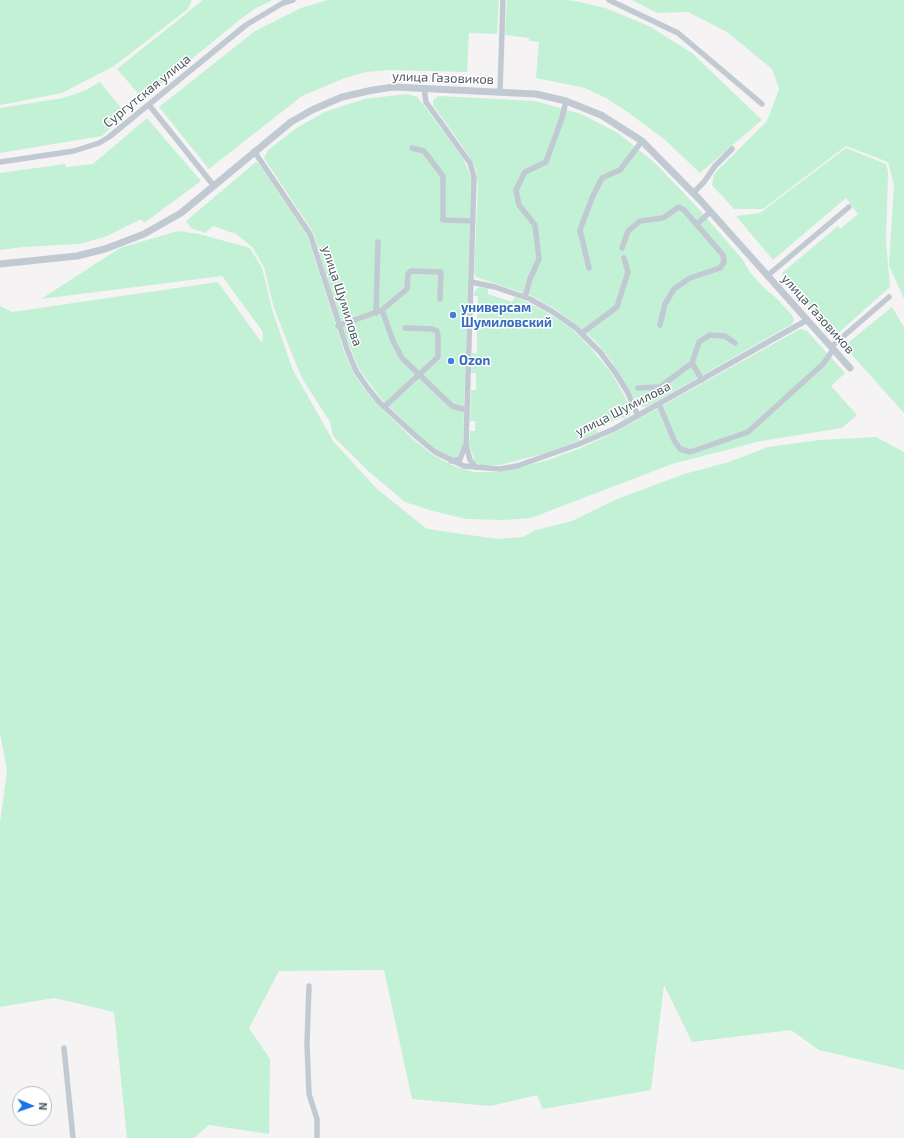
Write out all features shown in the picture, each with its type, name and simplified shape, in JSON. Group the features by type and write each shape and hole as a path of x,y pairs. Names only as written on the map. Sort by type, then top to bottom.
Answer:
{"street":[{"name":"Сургутская улица","path":"0,162 87,148 109,137 246,25 282,1 293,0"},
{"path":"500,92 503,0"},
{"path":"609,0 678,33 762,104"},
{"name":"улица Газовиков","path":"0,264 64,258 118,244 144,234 169,221 291,122 332,101 373,90 394,87 536,94 566,101 601,115 642,141 693,193 850,368"},
{"path":"424,88 426,102 465,156 472,170 474,186 466,444 469,458 473,465 481,469"},
{"path":"525,297 539,258 535,225 519,205 516,190 525,172 546,162 562,118 566,101"},
{"path":"149,105 214,186"},
{"path":"589,268 580,230 592,198 602,178 620,170 642,141"},
{"path":"412,148 424,150 443,176 443,220 472,221"},
{"path":"693,193 704,182 715,166 732,149"},
{"name":"улица Шумилова","path":"254,152 310,234 338,326 356,371 384,407 417,437 435,452 464,466 481,469 500,469 547,457 614,429 807,320"},
{"path":"622,248 628,231 640,221 663,218 678,207 683,208 721,252 724,259 723,264 718,269 690,278 674,289 665,304 660,325"},
{"name":"улица Газовиков","path":"767,276 850,207"},
{"path":"697,224 710,212"},
{"path":"376,313 378,242"},
{"path":"582,333 617,307 628,272 624,258"},
{"path":"338,326 382,310 407,289 408,274 413,271 441,272 440,299"},
{"path":"470,282 495,287 525,297 553,312 582,333 600,352 615,372 628,393 638,416"},
{"path":"659,404 674,440 680,449 690,452 748,432 823,364 832,348 889,297"},
{"path":"382,310 397,350 418,376 452,406 467,410"},
{"path":"384,407 438,357 438,333 432,329 405,328"},
{"path":"638,388 660,387 692,363 699,342 710,335 725,336 735,343"},
{"path":"692,363 702,380"},
{"path":"451,461 457,461 461,457 466,444"},
{"path":"461,457 464,466"},
{"path":"464,466 469,458"},
{"path":"309,986 307,1044 309,1094 317,1119 317,1138"},
{"path":"64,1048 73,1138"}],"green space":[{"path":"0,0 192,0 188,9 114,66 62,93 0,105"},
{"path":"203,0 273,0 256,8 238,21 143,99 117,69"},
{"path":"328,0 499,0 497,34 469,33 467,72 388,70 366,72 345,78 302,96 209,169 159,107 255,31 301,8"},
{"path":"507,0 566,0 580,2 605,8 649,26 692,53 762,120 700,173 664,139 606,98 585,88 536,78 539,42 529,41 529,38 505,35"},
{"path":"632,0 904,0 904,299 889,265 894,185 888,162 846,146 763,209 734,209 712,185 714,174 767,121 779,89 772,69 727,32 688,12 657,13"},
{"path":"100,82 126,114 102,136 0,153 0,108 63,98 84,91"},
{"path":"407,94 417,97 423,104 463,158 471,177 463,443 458,456 453,458 437,450 382,400 359,369 341,325 313,232 264,158 268,150 298,127 325,112 364,99"},
{"path":"439,96 535,101 581,114 618,133 655,163 696,206 743,260 749,271 792,315 794,320 792,324 646,407 639,407 611,360 595,341 578,326 555,309 532,296 476,277 474,273 478,186 476,169 468,154 433,105 433,100"},
{"path":"147,118 201,181 144,223 141,219 105,237 79,244 23,247 0,250 0,173 65,164 66,167 93,164"},
{"path":"846,148 886,164 888,172 886,241 890,287 837,334 834,334 782,273 838,226 840,229 858,214 846,198 773,260 736,216 760,213"},
{"path":"256,162 259,164 307,235 344,351 353,372 364,389 377,404 414,440 433,455 456,467 474,472 500,472 548,460 581,448 615,432 800,329 807,331 845,373 831,386 857,415 842,428 761,441 672,464 531,518 504,520 466,519 429,510 405,502 366,469 333,436 330,422 302,378 274,308 264,267 252,247 236,234 213,226 205,233 191,228 186,221"},
{"path":"178,231 199,234 250,248 262,268 272,309 292,368 333,441 377,489 427,529 498,539 523,537 536,530 572,521 615,500 684,474 729,462 768,447 820,440 876,437 904,452 904,1070 819,1050 791,1030 692,1042 664,985 651,1090 543,1109 537,1095 491,1106 412,1099 384,970 279,971 249,1028 270,1059 269,1134 209,1125 194,1138 127,1138 114,1012 54,998 0,1007 0,823 7,770 0,733 0,306 12,312 218,282 262,343 263,332 222,276 41,299 120,248"},
{"path":"480,287 488,289 488,294 512,302 515,297 529,303 572,329 589,346 612,374 630,406 630,415 624,419 622,417 596,429 598,433 546,453 500,465 481,465 475,462 469,443 470,431 475,431 475,421 470,421 471,390 476,390 476,373 471,373 472,353 477,353 477,329 473,328 473,321 477,321 478,296 474,296 474,294 476,289"},
{"path":"892,307 904,327 904,413 844,346"}],"place":[{"name":"универсам Шумиловский","path":"453,315"},
{"name":"Ozon","path":"451,361"}]}
